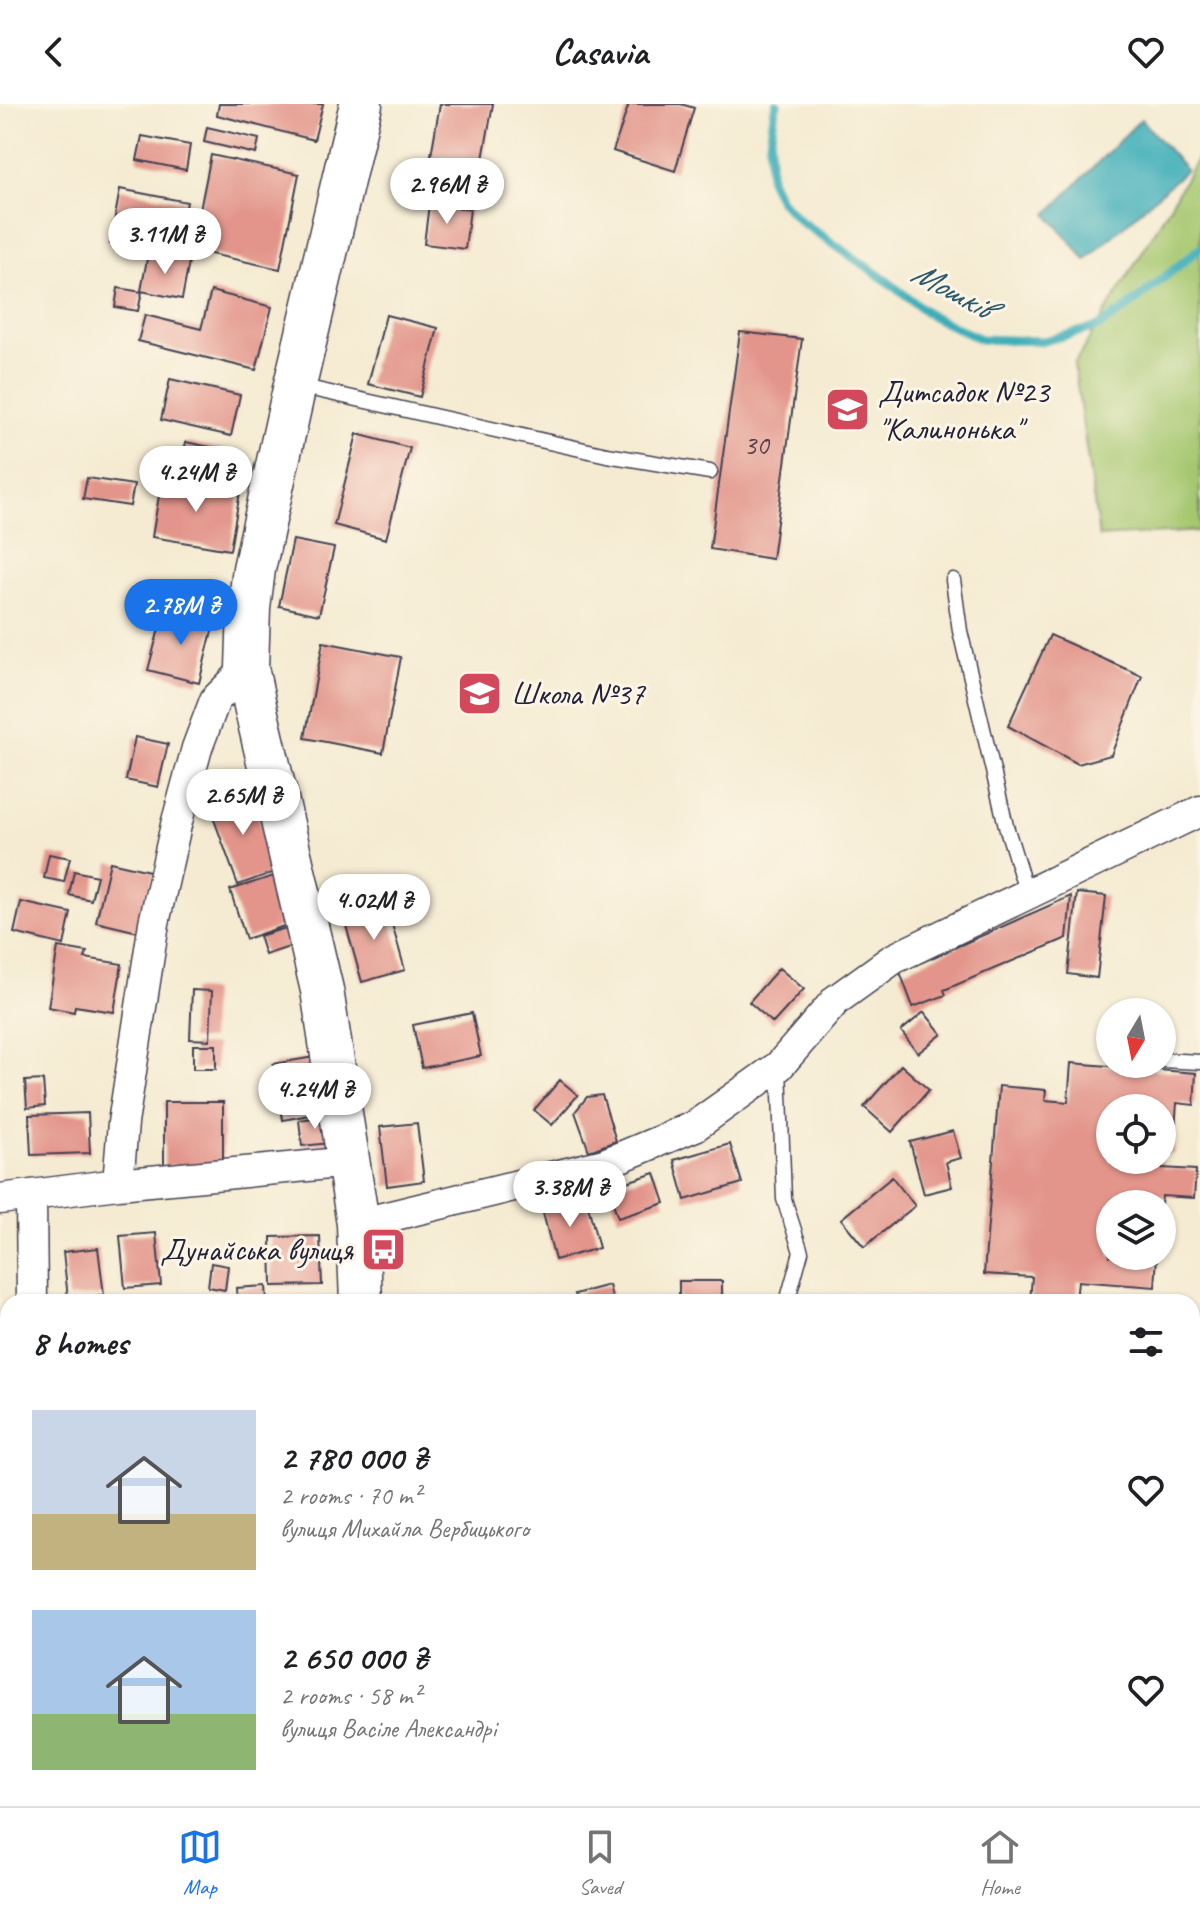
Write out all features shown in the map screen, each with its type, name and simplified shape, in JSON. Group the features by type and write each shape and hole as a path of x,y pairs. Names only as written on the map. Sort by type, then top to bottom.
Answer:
{"main road":[{"path":"361,104 254,569 247,668 322,990 358,1224 361,1294"}],"street":[{"path":"118,1184 123,1123 154,923 176,825 197,748 215,700 247,668"},
{"path":"358,1224 604,1164 695,1126 779,1066 836,1000 893,959 1200,811"},
{"path":"0,1199 118,1184 350,1162"},
{"path":"31,1195 32,1294"}],"lane":[{"path":"295,385 607,455 710,472"},
{"path":"953,580 960,631 1006,826 1027,894"},
{"path":"1176,1061 1200,1062"},
{"path":"779,1066 784,1199 801,1252 789,1294"}],"green space":[{"path":"1200,154 1200,531 1099,537 1074,364"}],"water":[{"path":"1141,119 1186,170 1086,260 1047,214"}],"building":[{"path":"219,104 323,104 314,140 217,115"},
{"path":"440,104 493,104 481,170 430,161"},
{"path":"629,104 681,104 694,108 675,171 613,151"},
{"path":"207,127 259,139 256,154 204,142"},
{"path":"142,136 190,145 186,170 137,160"},
{"path":"211,155 299,174 280,269 192,250"},
{"path":"120,189 187,202 176,257 110,244"},
{"path":"429,204 470,209 465,249 424,244"},
{"path":"148,254 189,262 182,299 141,291"},
{"path":"118,288 142,292 138,311 115,307"},
{"path":"211,291 272,307 256,370 138,341 145,315 201,329"},
{"path":"386,315 438,328 420,397 368,384"},
{"path":"740,332 802,339 772,559 710,549"},
{"path":"170,379 240,395 231,436 161,420"},
{"path":"357,434 410,448 386,539 334,525"},
{"path":"186,442 229,451 226,469 182,459"},
{"path":"87,478 134,485 130,506 83,499"},
{"path":"162,478 240,492 230,550 152,537"},
{"path":"293,540 334,548 319,615 279,606"},
{"path":"164,610 214,623 199,683 148,670"},
{"path":"1050,635 1142,676 1111,755 1078,764 1008,726"},
{"path":"323,642 401,657 383,753 305,738"},
{"path":"135,737 168,744 158,787 126,780"},
{"path":"249,789 277,871 238,885 208,803"},
{"path":"49,854 70,858 64,882 44,878"},
{"path":"110,862 154,872 138,932 96,922"},
{"path":"74,871 97,876 91,900 69,895"},
{"path":"277,875 293,923 246,939 230,890"},
{"path":"1077,893 1106,896 1097,978 1068,974"},
{"path":"1071,896 1067,938 944,990 946,995 913,1007 900,972"},
{"path":"21,902 71,913 64,945 14,933"},
{"path":"386,903 405,970 362,982 343,915"},
{"path":"293,926 298,944 265,955 259,936"},
{"path":"58,947 87,952 85,958 122,964 114,1012 75,1006 74,1012 48,1007"},
{"path":"779,968 804,989 773,1023 749,1002"},
{"path":"192,990 212,991 210,1040 190,1039"},
{"path":"924,1012 942,1034 918,1053 901,1031"},
{"path":"472,1013 481,1056 422,1068 413,1025"},
{"path":"193,1045 216,1045 216,1069 193,1069"},
{"path":"320,1056 330,1111 283,1120 273,1064"},
{"path":"1071,1063 1096,1065 1096,1078 1176,1078 1176,1071 1196,1073 1194,1105 1177,1103 1176,1116 1176,1094 1096,1094 1096,1174 1176,1174 1176,1169 1196,1170 1194,1198 1176,1197 1176,1190 1096,1190 1096,1270 1156,1270 1155,1287 1078,1281 1077,1294 1031,1294 1032,1277 984,1274 999,1086 1046,1090 1045,1100 1068,1102"},
{"path":"901,1065 929,1090 892,1132 864,1107"},
{"path":"43,1080 45,1106 27,1108 25,1081"},
{"path":"560,1080 578,1095 552,1125 534,1110"},
{"path":"602,1095 616,1141 589,1151 575,1112 587,1097"},
{"path":"164,1102 223,1102 223,1166 164,1166"},
{"path":"88,1113 90,1153 31,1155 29,1115"},
{"path":"327,1116 330,1143 302,1146 299,1120"},
{"path":"417,1123 424,1181 387,1186 380,1127"},
{"path":"953,1131 961,1158 946,1162 952,1187 924,1194 910,1142"},
{"path":"730,1144 742,1183 685,1200 674,1160"},
{"path":"655,1173 665,1203 618,1218 608,1188"},
{"path":"892,1177 915,1206 864,1247 841,1219"},
{"path":"586,1198 599,1248 555,1260 542,1209"},
{"path":"156,1233 161,1285 125,1288 120,1236"},
{"path":"320,1236 322,1285 272,1286 271,1237"},
{"path":"98,1248 104,1294 68,1294 63,1252"},
{"path":"211,1263 228,1266 225,1290 208,1287"},
{"path":"679,1281 722,1281 722,1294 679,1294"},
{"path":"609,1285 611,1294 575,1294"},
{"path":"266,1286 266,1294 236,1294 236,1288"}],"waterway":[{"name":"Мошків","path":"777,104 770,142 770,179 780,200 800,221 883,278 930,315 980,339 1043,341 1098,327 1127,308 1200,248"},
{"name":"Мошків","path":"0,1329 0,1335"}],"place":[{"name":"Дитсадок №23 \"Калинонька\"","path":"847,409"},
{"name":"Школа №37","path":"480,693"},
{"name":"Дунайська вулиця","path":"384,1249"}]}
